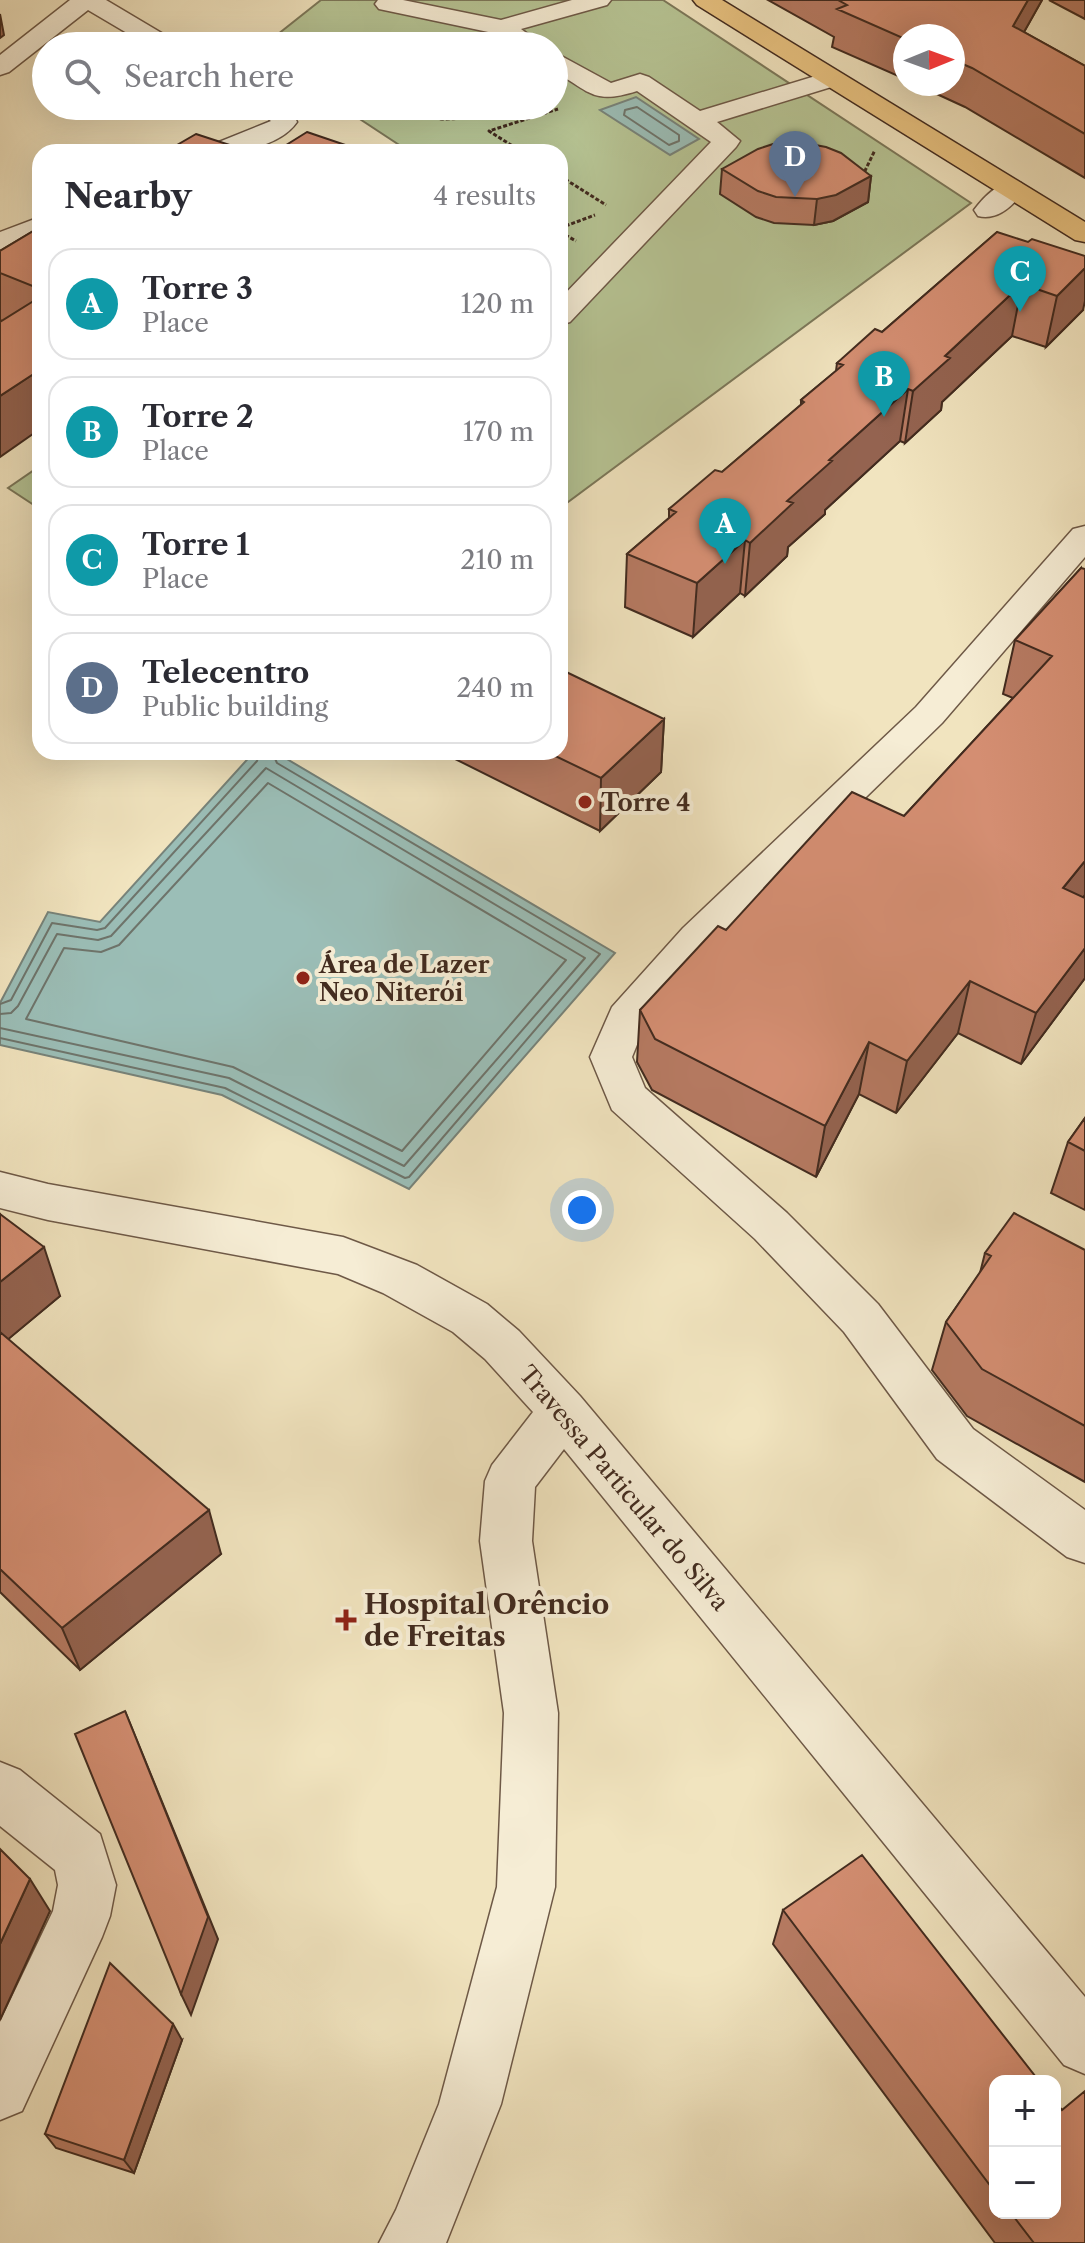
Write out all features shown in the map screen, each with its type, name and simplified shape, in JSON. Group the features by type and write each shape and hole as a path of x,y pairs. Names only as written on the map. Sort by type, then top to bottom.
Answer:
{"main road":[{"path":"705,0 1085,234"}],"street":[{"path":"45,32 87,0 142,32"},
{"path":"501,27 599,0"},
{"path":"387,4 501,27 509,32"},
{"path":"0,67 32,42"},
{"path":"568,68 608,92 640,82 727,141 568,308"},
{"path":"697,120 832,79"},
{"path":"238,144 280,127 283,120"},
{"path":"988,210 1011,189"},
{"path":"0,242 32,228"},
{"path":"1085,536 929,715 697,938 627,1018 611,1057 627,1098 771,1226 861,1318 955,1444 1085,1540"},
{"name":"Travessa Particular do Silva","path":"0,1190 48,1202 281,1244 358,1262 400,1279 470,1318 502,1345 563,1411 1085,2044"},
{"path":"411,2243 419,2232 470,2104 526,1887 531,1713 506,1541 510,1481 563,1411"},
{"path":"0,1790 80,1854 87,1885 81,1916 0,2089"}],"path":[{"path":"423,120 452,120"},
{"path":"509,144 489,131 524,120"},
{"path":"568,181 612,209"}],"green space":[{"path":"321,0 663,0 971,203 568,502 568,144 398,144 361,120 568,120 568,32 281,32"},
{"path":"32,472 32,504 8,488"}],"water":[{"path":"636,97 699,139 670,155 600,110"},
{"name":"Área de Lazer Neo Niterói","path":"247,760 289,760 615,953 409,1189 222,1095 0,1045 0,1003 48,912 100,922"}],"building":[{"path":"838,0 1028,0 1013,26 1085,66 1085,134 965,65 965,24 893,24 893,34 837,9 847,5"},
{"path":"307,132 342,144 288,144"},
{"path":"196,134 227,144 179,144"},
{"path":"773,144 826,147 841,153 871,176 836,195 817,199 776,197 758,191 722,169"},
{"path":"32,232 32,286 0,273 0,251"},
{"path":"997,232 1028,242 1032,239 1085,256 1085,268 1057,296 1022,284 945,356 950,358 913,391 908,389 829,460 832,461 787,501 793,503 750,543 745,540 697,583 627,554 676,512 669,509 715,470 722,472 804,402 801,400 843,365 837,363 875,329 882,332"},
{"path":"32,302 32,375 0,396 0,322"},
{"path":"1081,568 1085,569 1085,861 1063,888 1085,898 1085,948 1036,1013 970,981 907,1061 869,1042 825,1126 655,1039 640,1010 718,926 726,930 852,792 904,816 1052,656 1015,640"},
{"path":"568,673 664,719 601,778 564,760 568,760"},
{"path":"1085,1118 1085,1151 1068,1142"},
{"path":"1014,1213 1085,1250 1085,1426 982,1369 946,1322 991,1256 985,1253"},
{"path":"0,1214 44,1247 0,1282"},
{"path":"0,1332 209,1510 62,1628 0,1569"},
{"path":"125,1711 208,1917 181,1994 75,1734"},
{"path":"0,1849 30,1879 0,1944"},
{"path":"862,1855 1034,2075 989,2075 989,2184 783,1910"},
{"path":"110,1963 173,2024 124,2160 45,2134"},
{"path":"1085,2091 1085,2243 1034,2243 1016,2219 1061,2219 1062,2110"}],"place":[{"name":"Telecentro","path":"795,197"},
{"name":"Torre 1","path":"1020,312"},
{"name":"Torre 2","path":"884,417"},
{"name":"Torre 3","path":"725,564"},
{"name":"Torre 4","path":"585,802"},
{"name":"Área de Lazer Neo Niterói","path":"303,978"},
{"name":"Hospital Orêncio de Freitas","path":"346,1620"}]}
